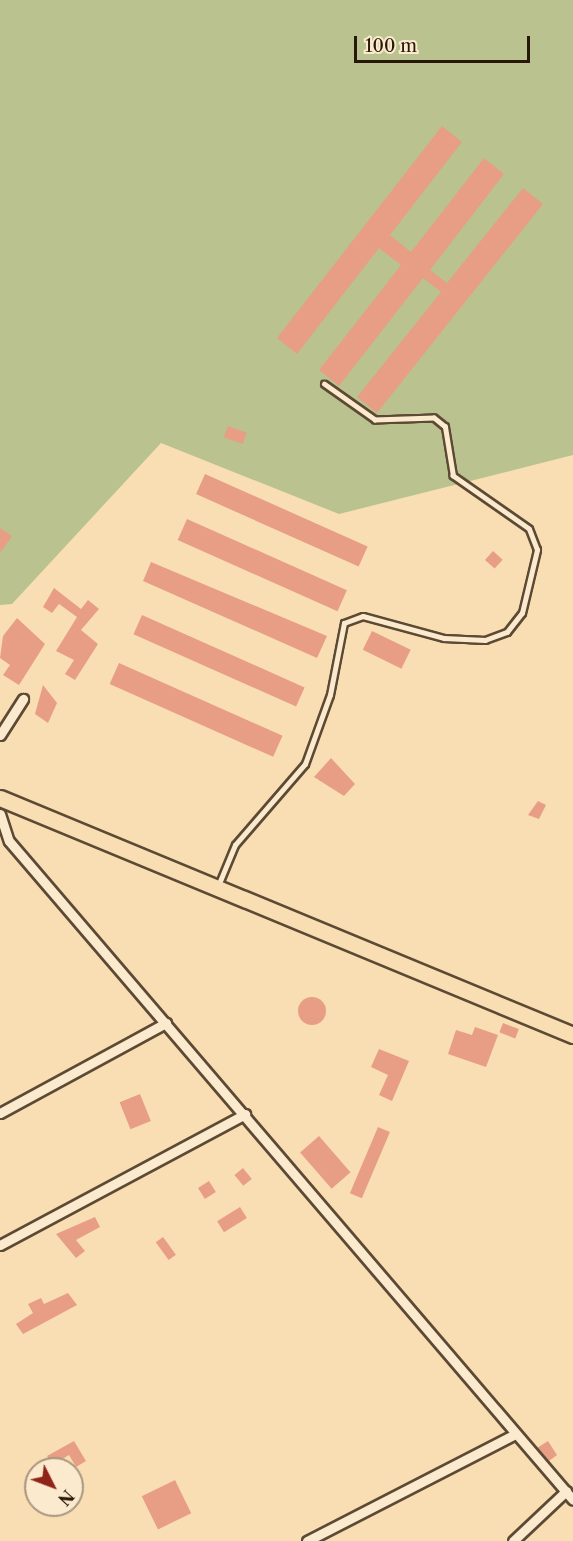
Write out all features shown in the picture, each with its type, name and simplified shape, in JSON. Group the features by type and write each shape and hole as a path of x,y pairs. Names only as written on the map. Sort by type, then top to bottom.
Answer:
{"main road":[{"path":"0,798 218,886 573,1035"}],"street":[{"path":"0,735 23,699"},
{"path":"0,814 9,841 245,1114 513,1435 573,1500"},
{"path":"0,1113 166,1023"},
{"path":"0,1245 245,1114"},
{"path":"307,1541 513,1435"},
{"path":"513,1541 566,1491"}],"lane":[{"path":"218,886 235,845 305,764 330,695 344,623 363,616 444,638 485,640 507,632 522,613 537,550 529,529 453,476 445,427 434,418 375,420 324,384"}],"green space":[{"path":"0,0 573,0 573,455 339,514 161,443 12,604 0,605"}],"building":[{"path":"442,126 462,142 390,235 411,252 484,158 504,174 430,270 447,283 523,188 543,204 377,413 357,397 441,292 423,278 339,386 319,370 401,265 379,248 297,354 277,338"},
{"path":"228,426 247,433 243,444 224,437"},
{"path":"205,474 368,546 359,566 196,494"},
{"path":"187,519 347,590 338,611 178,540"},
{"path":"0,528 12,536 0,553"},
{"path":"493,551 503,560 495,569 485,560"},
{"path":"151,562 327,636 317,658 143,581"},
{"path":"54,588 81,609 88,600 99,609 81,630 98,644 75,680 65,674 74,660 56,651 77,617 59,604 52,613 43,607"},
{"path":"142,615 305,687 296,707 133,634"},
{"path":"17,618 45,644 19,685 3,675 10,665 0,658 3,636"},
{"path":"372,631 411,650 401,669 363,650"},
{"path":"119,663 283,736 273,757 110,684"},
{"path":"43,685 57,703 48,723 35,714"},
{"path":"331,758 355,784 344,796 314,777"},
{"path":"538,801 546,805 539,819 528,815"},
{"path":"312,997 322,1001 326,1011 322,1021 312,1025 302,1021 298,1011 302,1001"},
{"path":"503,1023 519,1029 515,1038 499,1032"},
{"path":"475,1027 498,1035 486,1067 448,1054 456,1030 472,1035"},
{"path":"379,1049 409,1061 392,1101 379,1095 388,1075 371,1067"},
{"path":"140,1094 151,1121 130,1129 120,1102"},
{"path":"378,1127 390,1132 362,1198 350,1193"},
{"path":"319,1136 350,1172 332,1189 300,1152"},
{"path":"243,1168 252,1179 243,1186 234,1175"},
{"path":"209,1181 216,1192 205,1199 198,1188"},
{"path":"240,1207 247,1218 224,1232 217,1221"},
{"path":"95,1217 100,1227 76,1240 85,1251 76,1258 56,1234"},
{"path":"163,1237 176,1255 169,1260 156,1242"},
{"path":"68,1293 77,1305 23,1334 16,1324 33,1313 28,1304 41,1298 44,1304"},
{"path":"74,1441 84,1457 70,1457 69,1455 66,1457 47,1456"},
{"path":"548,1441 557,1455 549,1461 537,1448"},
{"path":"175,1480 191,1513 158,1529 142,1496"}]}
